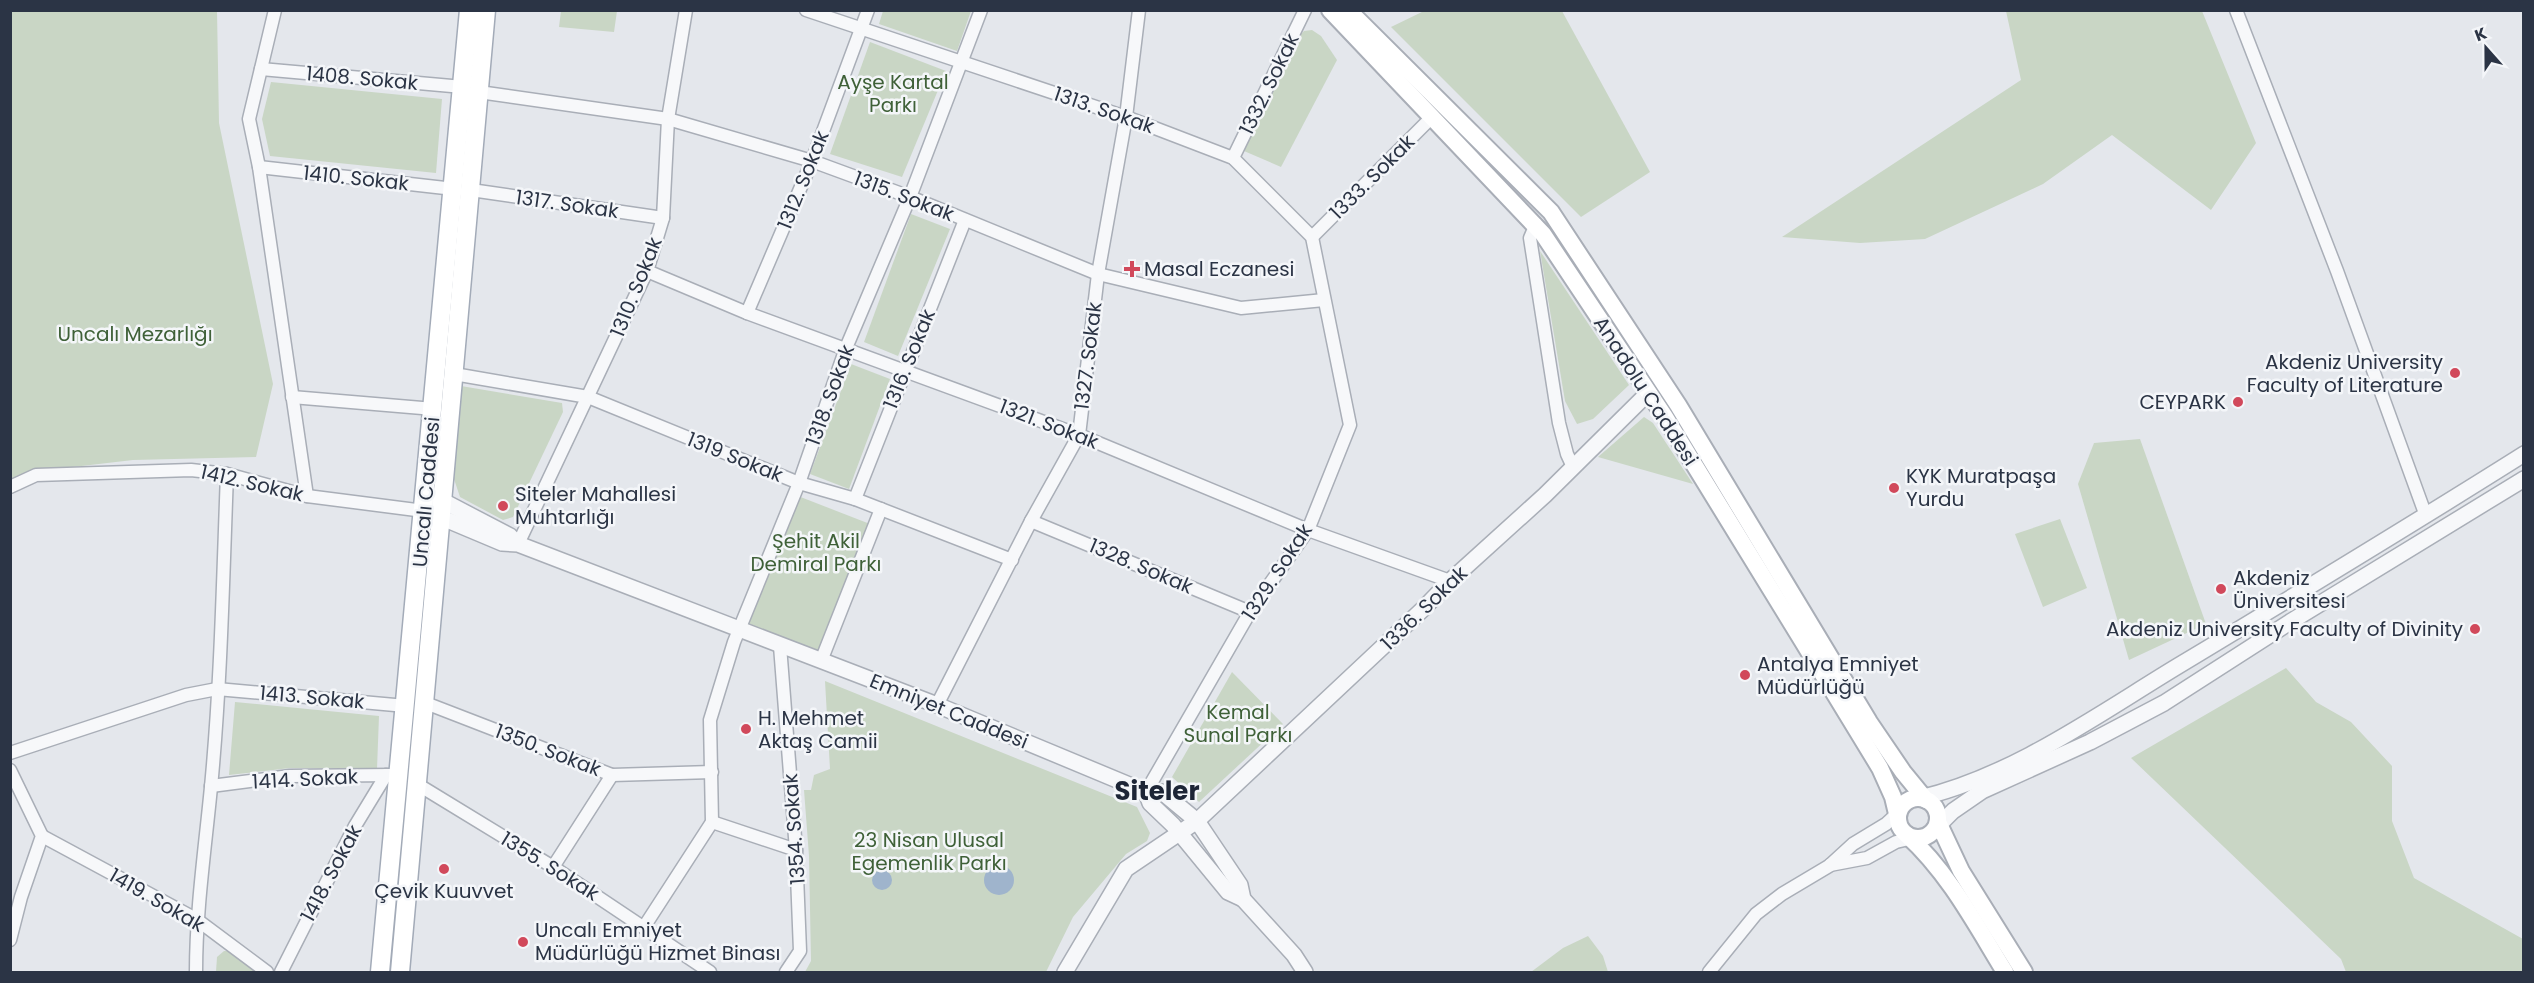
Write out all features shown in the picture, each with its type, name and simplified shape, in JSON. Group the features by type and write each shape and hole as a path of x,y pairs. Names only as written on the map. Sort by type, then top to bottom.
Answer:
{"main road":[{"name":"Uncalı Caddesi","path":"469,10 471,90"},
{"name":"Uncalı Caddesi","path":"436,509 434,409 462,189 471,90 486,10"},
{"name":"Anadolu Caddesi","path":"1330,10 1536,224 1650,394 1880,768 1898,815"},
{"name":"Anadolu Caddesi","path":"1348,10 1551,212 1636,346 1664,384 1869,722 1923,799"},
{"name":"Uncalı Caddesi","path":"400,972 417,784 415,704 436,509 454,374 462,189"},
{"name":"Uncalı Caddesi","path":"380,972 393,775 415,704"},
{"path":"2005,972 1959,898 1923,850 1902,831 1898,815 1907,801 1923,799 1936,809 1938,824 1961,871 2024,972"},
{"path":"1910,837 1926,837 1938,824"}],"street":[{"path":"275,10 249,119 259,167 307,496"},
{"name":"1310. Sokak","path":"518,544 647,271 663,218 668,119 686,10"},
{"name":"1313. Sokak","path":"806,10 860,30 1126,117 1233,158 1312,237"},
{"name":"1312. Sokak","path":"747,313 812,161 868,10"},
{"name":"1318. Sokak","path":"712,822 710,720 739,628 799,483 846,348 910,197 981,10"},
{"name":"1327. Sokak","path":"937,705 1031,521 1079,435 1098,274 1126,117 1139,10"},
{"name":"1332. Sokak","path":"1233,158 1305,10"},
{"path":"2236,10 2337,271 2426,516"},
{"name":"1408. Sokak","path":"261,69 471,90"},
{"name":"1315. Sokak","path":"471,90 668,119 812,161 910,197 1098,274 1241,308 1324,300"},
{"name":"1333. Sokak","path":"1312,237 1432,117"},
{"name":"1410. Sokak","path":"259,167 462,189"},
{"name":"1317. Sokak","path":"462,189 663,218"},
{"name":"1316. Sokak","path":"855,499 903,371 965,220"},
{"path":"1536,224 1530,238 1559,423 1573,467"},
{"path":"1312,237 1324,300"},
{"name":"1321. Sokak","path":"647,271 747,313 1079,435 1308,530 1450,581"},
{"name":"1329. Sokak","path":"1146,792 1250,612 1308,530 1350,425 1324,300"},
{"name":"1319 Sokak","path":"454,374 588,397 799,483 855,499 1011,560"},
{"path":"1650,394 1664,384"},
{"name":"1336. Sokak","path":"1065,972 1126,870 1197,821 1573,467 1642,399 1650,394"},
{"path":"292,397 434,409"},
{"path":"1923,799 2002,768 2064,735 2426,516 2523,454"},
{"name":"1412. Sokak","path":"10,487 36,475 191,470 227,474 307,496 436,509"},
{"path":"196,972 196,919 211,786 218,688 227,474"},
{"path":"1938,824 1982,791 2090,742 2164,703 2290,622 2523,479"},
{"name":"Emniyet Caddesi","path":"436,509 502,543 518,544 739,628 780,646 937,705 1146,792 1162,792 1197,821 1240,885 1243,899 1294,955 1305,972"},
{"path":"821,661 881,510"},
{"name":"1328. Sokak","path":"1031,521 1250,612"},
{"name":"1354. Sokak","path":"780,646 796,850 800,951 786,972"},
{"name":"1413. Sokak","path":"10,753 186,695 218,688 415,704"},
{"name":"1350. Sokak","path":"415,704 612,775 712,772"},
{"path":"10,770 42,836 16,896 10,940"},
{"name":"1414. Sokak","path":"211,786 290,776 393,775"},
{"name":"1418. Sokak","path":"280,972 355,826 393,775"},
{"path":"553,867 612,775"},
{"name":"1355. Sokak","path":"417,784 553,867 710,972"},
{"path":"1146,792 1150,803 1180,833 1228,892 1243,899"},
{"path":"1157,848 1161,832 1158,810"},
{"path":"1709,972 1756,914 1782,894 1829,866 1853,844 1898,815"},
{"path":"644,927 712,822 796,850"},
{"name":"1419. Sokak","path":"42,836 196,919 267,972"},
{"path":"1829,866 1867,858 1910,837"}],"green space":[{"path":"883,10 971,11 957,51 879,24"},
{"name":"Uncalı Mezarlığı","path":"10,11 217,11 219,123 273,384 256,457 133,460 30,472 11,479"},
{"path":"561,11 617,11 614,32 559,27"},
{"path":"1424,11 1562,11 1650,172 1581,217 1391,27"},
{"path":"2006,11 2202,11 2256,143 2211,210 2112,135 2043,184 1925,239 1860,243 1782,237 2021,80"},
{"path":"1312,30 1321,36 1337,60 1281,167 1244,151 1298,37 1304,31"},
{"name":"Ayşe Kartal Parkı","path":"870,42 946,71 902,177 830,154"},
{"path":"271,82 442,99 436,173 270,156 262,119"},
{"path":"911,214 950,229 898,356 864,342"},
{"path":"1540,251 1629,385 1593,419 1577,424 1565,401"},
{"path":"851,364 890,379 849,489 810,474"},
{"path":"461,386 562,403 563,412 513,517 503,520 460,497 454,479"},
{"path":"1644,417 1653,423 1693,484 1598,457"},
{"path":"2140,439 2206,624 2129,660 2078,484 2094,443"},
{"name":"Şehit Akil Demiral Parkı","path":"798,496 870,524 817,655 747,625"},
{"path":"2060,519 2087,588 2043,607 2015,534"},
{"path":"2286,668 2316,702 2351,722 2392,766 2392,821 2414,878 2523,939 2523,972 2346,972 2341,959 2131,758"},
{"name":"Kemal Sunal Parkı","path":"1232,672 1283,724 1199,802 1172,777"},
{"name":"23 Nisan Ulusal Egemenlik Parkı","path":"825,681 1137,807 1150,833 1147,841 1126,854 1073,917 1046,972 805,972 811,961 809,856 804,790 811,790 814,775 830,769"},
{"path":"235,702 379,716 377,769 290,768 229,775"},
{"path":"1588,936 1603,956 1608,972 1531,972 1563,948"},
{"path":"224,951 232,951 258,972 216,972 217,957"}],"water":[{"path":"999,865 1009,870 1014,880 1009,890 999,895 989,890 984,880 989,870"},
{"path":"882,870 889,873 892,880 889,887 882,890 875,887 872,880 875,873"}],"place":[{"name":"Masal Eczanesi","path":"1132,269"},
{"name":"Akdeniz University Faculty of Literature","path":"2455,373"},
{"name":"CEYPARK","path":"2238,402"},
{"name":"KYK Muratpaşa Yurdu","path":"1894,488"},
{"name":"Siteler Mahallesi Muhtarlığı","path":"503,506"},
{"name":"Akdeniz Üniversitesi","path":"2221,589"},
{"name":"Akdeniz University Faculty of Divinity","path":"2475,629"},
{"name":"Antalya Emniyet Müdürlüğü","path":"1745,675"},
{"name":"H. Mehmet Aktaş Camii","path":"746,729"},
{"name":"Çevik Kuuvvet","path":"444,869"},
{"name":"Uncalı Emniyet Müdürlüğü Hizmet Binası","path":"523,942"}],"district":[{"name":"Siteler","path":"1157,791"}]}
